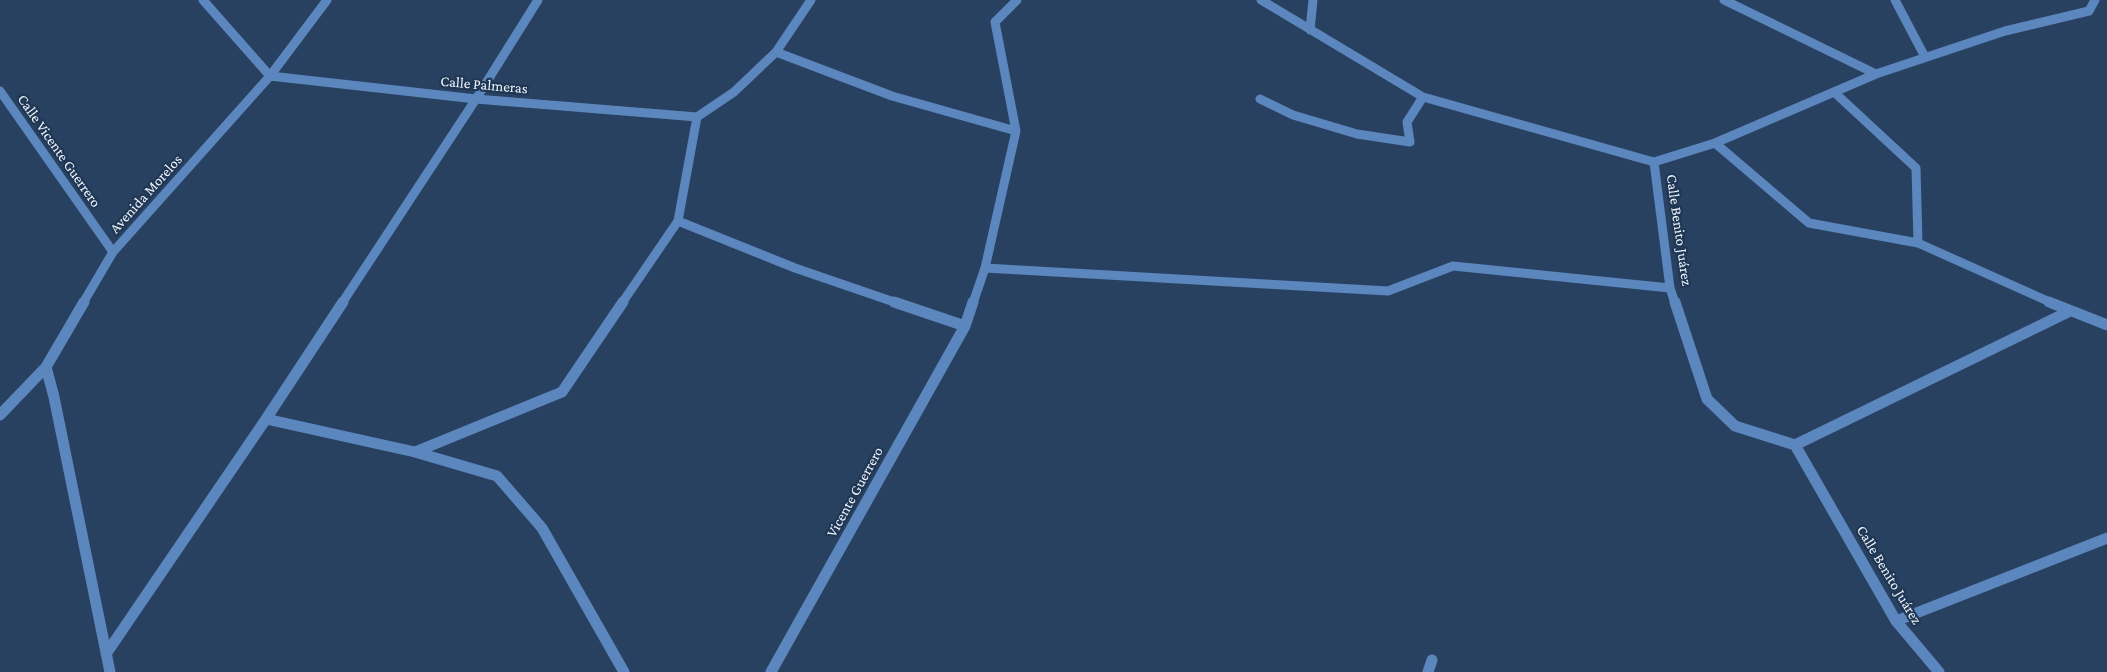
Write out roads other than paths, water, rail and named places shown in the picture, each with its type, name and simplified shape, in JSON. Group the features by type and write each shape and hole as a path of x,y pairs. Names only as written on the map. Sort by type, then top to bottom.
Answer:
{"street":[{"path":"203,0 270,76"},
{"name":"Avenida Morelos","path":"0,415 46,367 113,252 270,76 327,0"},
{"path":"106,654 266,419 476,99 538,0"},
{"path":"415,452 562,392 678,221 697,117 734,92 776,52 811,0"},
{"path":"776,52 892,96 1016,131 995,22 1017,0"},
{"path":"1261,0 1423,97 1654,162"},
{"path":"1310,30 1313,0"},
{"path":"1724,0 1876,74"},
{"path":"1894,0 1925,57"},
{"name":"Calle Benito Juárez","path":"1938,672 1896,621 1795,445 1735,426 1707,399 1670,288 1654,162 1715,143 1876,74 1925,57 2006,31 2090,11 2095,0"},
{"name":"Calle Palmeras","path":"270,76 476,99 697,117"},
{"name":"Calle Vicente Guerrero","path":"0,91 113,252"},
{"path":"1834,92 1916,168 1918,243"},
{"path":"1260,99 1292,115 1357,134 1410,142 1407,122 1423,97"},
{"name":"Vicente Guerrero","path":"771,672 966,326 985,268 1016,131"},
{"path":"1715,143 1809,223 1918,243 2070,311 2107,325"},
{"path":"678,221 795,268 966,326"},
{"path":"985,268 1388,291 1453,266 1670,288"},
{"path":"1795,445 2070,311"},
{"path":"46,367 56,406 110,672"},
{"path":"266,419 415,452 497,476 542,528 624,672"},
{"path":"1896,621 2107,538"},
{"path":"1428,672 1432,660"}]}
